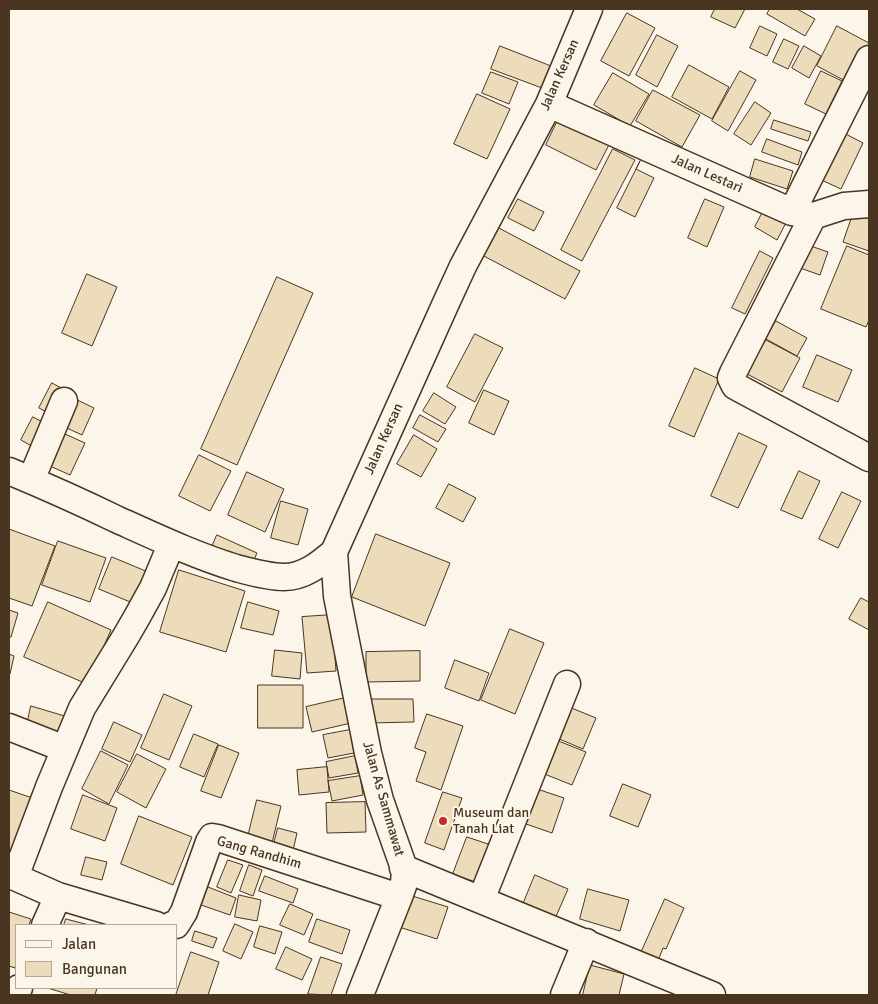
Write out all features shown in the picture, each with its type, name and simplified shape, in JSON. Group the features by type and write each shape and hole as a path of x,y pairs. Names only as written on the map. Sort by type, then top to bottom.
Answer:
{"street":[{"name":"Jalan Kersan","path":"20,476 61,493 171,545 216,562 254,573 285,577 301,574 317,566 334,552 463,266 549,104 589,9"},
{"path":"869,59 731,378 735,386 869,458"},
{"name":"Jalan Lestari","path":"549,104 802,214"},
{"path":"802,214 844,206 869,204"},
{"path":"20,476 64,401"},
{"path":"153,924 58,896 12,876 82,708 137,616 171,545"},
{"name":"Jalan As Sammawat","path":"334,552 337,596 368,753 380,800 405,871 404,883 399,897 360,995"},
{"path":"301,574 337,596"},
{"path":"482,900 566,684"},
{"path":"9,727 65,749"},
{"name":"Gang Randhim","path":"177,924 184,912 212,837 399,897"},
{"path":"403,868 712,995"},
{"path":"45,924 58,896"},
{"path":"564,995 586,942"}],"building":[{"path":"715,9 745,9 735,28 711,17"},
{"path":"770,9 797,9 815,19 805,36 767,14"},
{"path":"627,13 655,28 629,76 601,61"},
{"path":"760,26 777,34 767,56 750,48"},
{"path":"837,26 869,43 869,48 851,84 817,66"},
{"path":"657,35 678,46 657,87 636,75"},
{"path":"784,39 799,46 788,69 773,62"},
{"path":"500,46 551,66 542,88 491,69"},
{"path":"804,46 821,56 809,78 792,68"},
{"path":"689,65 729,87 712,119 672,97"},
{"path":"740,71 756,80 728,131 712,121"},
{"path":"821,71 842,81 826,114 805,104"},
{"path":"491,72 518,82 509,104 482,93"},
{"path":"613,73 649,94 630,126 594,105"},
{"path":"653,90 700,115 682,147 636,121"},
{"path":"477,94 510,109 487,159 454,144"},
{"path":"755,102 771,113 751,145 734,134"},
{"path":"560,116 611,141 596,170 546,145"},
{"path":"774,120 811,132 808,141 771,129"},
{"path":"840,131 863,143 841,189 817,178"},
{"path":"767,139 802,152 798,165 762,152"},
{"path":"613,149 635,160 582,261 561,250"},
{"path":"755,159 793,171 787,189 750,177"},
{"path":"636,169 654,178 635,217 617,208"},
{"path":"518,199 544,212 534,231 508,218"},
{"path":"705,199 724,207 707,247 688,238"},
{"path":"767,204 789,217 777,240 755,227"},
{"path":"869,212 869,251 843,242 853,213 867,218"},
{"path":"497,227 580,271 565,299 482,255"},
{"path":"808,245 828,252 820,275 800,268"},
{"path":"847,246 869,255 869,320 866,327 821,309"},
{"path":"760,251 773,258 745,314 732,308"},
{"path":"87,274 117,287 92,346 62,333"},
{"path":"277,277 313,293 237,465 201,449"},
{"path":"776,321 807,338 797,356 766,339"},
{"path":"475,334 503,348 475,402 447,387"},
{"path":"766,340 800,358 782,392 747,374"},
{"path":"817,355 852,370 838,402 803,387"},
{"path":"695,368 719,379 694,437 669,426"},
{"path":"52,383 65,390 52,415 39,408"},
{"path":"484,390 509,401 494,435 469,423"},
{"path":"434,393 456,407 445,424 423,411"},
{"path":"69,396 94,408 82,435 56,423"},
{"path":"420,415 446,429 438,442 413,428"},
{"path":"33,417 52,427 40,451 21,440"},
{"path":"56,430 85,443 70,475 41,462"},
{"path":"739,433 767,446 738,508 711,496"},
{"path":"414,435 437,449 421,477 397,464"},
{"path":"199,455 231,471 210,511 179,496"},
{"path":"799,471 820,481 802,519 781,510"},
{"path":"247,472 284,489 265,532 228,515"},
{"path":"449,484 476,498 463,522 436,508"},
{"path":"842,492 861,501 838,548 819,539"},
{"path":"281,501 308,509 298,545 271,538"},
{"path":"9,529 55,546 32,606 9,598"},
{"path":"376,534 450,563 425,626 352,597"},
{"path":"217,535 257,553 249,571 209,554"},
{"path":"58,541 106,558 90,602 42,585"},
{"path":"112,557 148,572 135,604 99,589"},
{"path":"179,570 245,591 226,652 160,632"},
{"path":"861,598 869,602 869,630 849,619"},
{"path":"48,602 111,630 87,684 24,657"},
{"path":"248,602 279,611 273,635 241,628"},
{"path":"9,610 18,613 11,637 9,637"},
{"path":"332,615 336,671 307,673 302,617"},
{"path":"510,629 544,643 515,714 481,700"},
{"path":"275,650 302,653 300,679 272,676"},
{"path":"420,651 420,681 366,682 366,652"},
{"path":"9,654 14,656 10,674 9,674"},
{"path":"455,660 489,673 479,701 445,688"},
{"path":"258,685 303,685 303,728 258,728"},
{"path":"164,694 192,706 169,760 141,748"},
{"path":"345,698 351,723 312,732 306,707"},
{"path":"369,699 413,699 414,722 369,723"},
{"path":"31,706 68,717 59,739 26,730"},
{"path":"569,707 596,718 583,749 557,738"},
{"path":"427,714 463,726 441,790 416,781 426,752 415,748"},
{"path":"114,722 142,735 130,762 102,749"},
{"path":"350,730 354,753 328,758 323,735"},
{"path":"194,734 218,744 204,777 180,767"},
{"path":"556,740 586,752 572,785 542,773"},
{"path":"219,745 239,753 221,798 201,791"},
{"path":"101,751 128,765 109,804 82,789"},
{"path":"137,754 166,769 146,808 117,792"},
{"path":"355,756 358,773 329,778 326,762"},
{"path":"327,767 329,792 299,795 297,770"},
{"path":"360,776 363,795 332,801 328,781"},
{"path":"623,784 651,795 638,827 610,816"},
{"path":"537,789 564,798 552,833 526,824"},
{"path":"9,790 41,801 9,867"},
{"name":"Museum dan Tanah Liat","path":"443,792 462,798 444,850 425,843"},
{"path":"83,795 117,808 105,841 71,829"},
{"path":"257,800 281,806 270,851 246,845"},
{"path":"365,802 366,832 327,833 326,803"},
{"path":"139,816 192,837 173,885 121,864"},
{"path":"278,828 297,833 291,859 271,855"},
{"path":"467,837 491,845 478,883 453,874"},
{"path":"86,857 107,862 102,880 81,875"},
{"path":"228,860 243,865 231,893 217,887"},
{"path":"249,865 262,870 253,896 240,891"},
{"path":"535,875 568,889 554,921 522,907"},
{"path":"265,876 298,889 293,903 259,891"},
{"path":"208,887 236,898 230,915 201,905"},
{"path":"588,889 629,900 620,931 580,919"},
{"path":"239,895 261,900 257,921 235,917"},
{"path":"409,895 448,907 437,939 399,927"},
{"path":"665,899 684,908 666,949 663,948 658,961 641,953"},
{"path":"290,904 313,914 304,935 280,925"},
{"path":"9,912 31,919 29,924 15,924 15,968 9,966"},
{"path":"66,919 85,924 64,924"},
{"path":"317,919 350,930 342,954 309,942"},
{"path":"235,924 253,932 241,959 223,951"},
{"path":"260,926 282,932 275,954 254,947"},
{"path":"195,931 217,938 213,948 192,941"},
{"path":"286,947 312,959 302,980 276,969"},
{"path":"191,952 219,962 208,995 176,995"},
{"path":"321,957 342,964 331,995 308,994"},
{"path":"590,965 624,974 619,995 583,995"},
{"path":"51,989 97,989 95,995 71,995"}],"place":[{"name":"Museum dan Tanah Liat","path":"443,821"}]}
